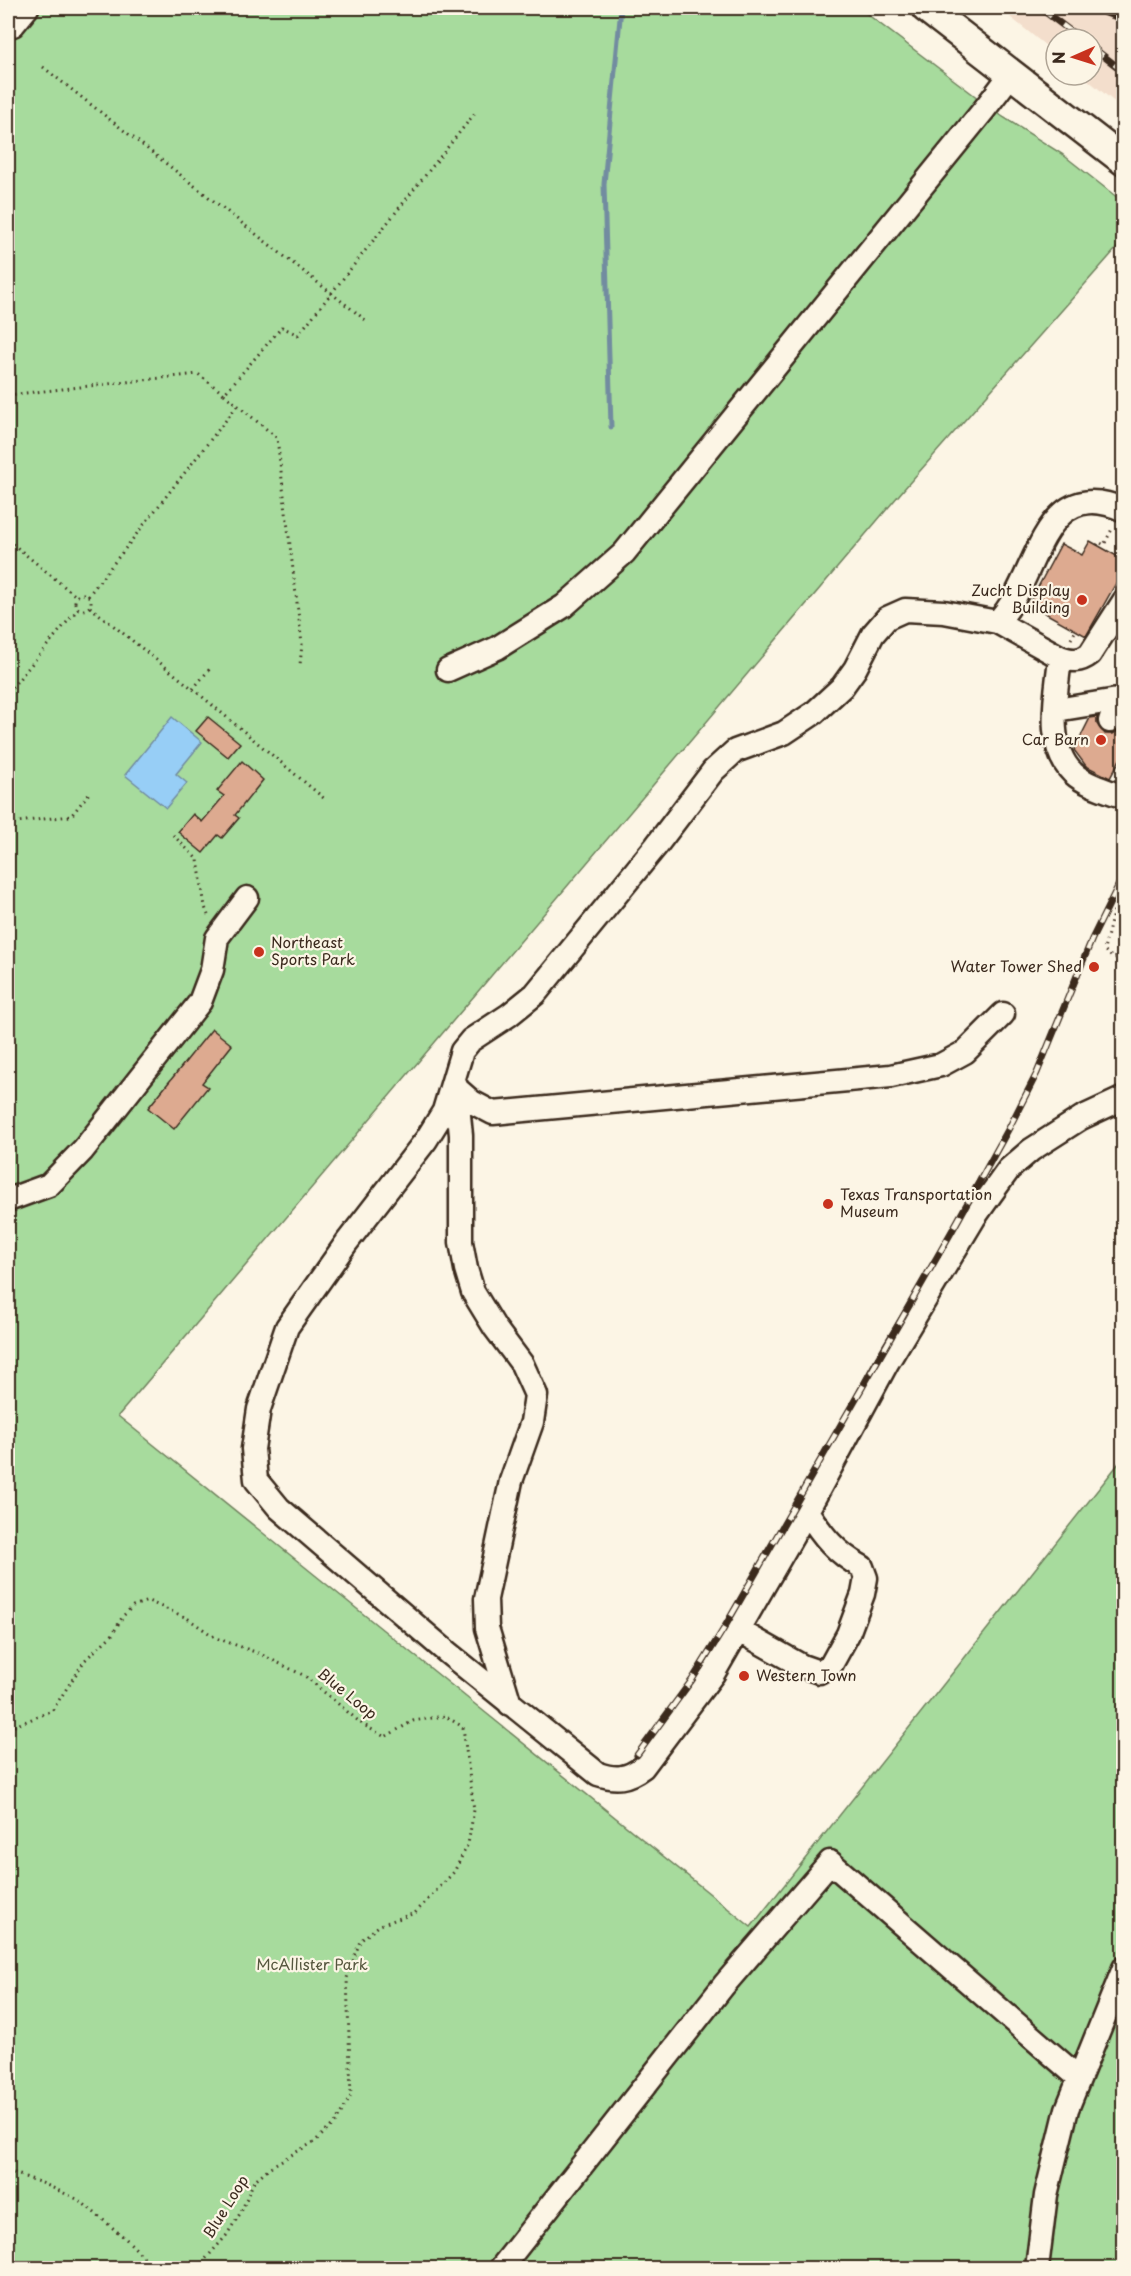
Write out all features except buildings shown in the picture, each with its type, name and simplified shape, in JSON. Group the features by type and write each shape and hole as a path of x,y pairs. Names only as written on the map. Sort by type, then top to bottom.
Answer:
{"main road":[{"path":"926,8 1124,161"}],"lane":[{"path":"448,670 497,648 564,606 624,554 1012,73"},
{"path":"997,622 1013,603 1049,527 1064,511 1077,504 1090,502 1104,502 1123,510"},
{"path":"1124,601 1090,654 1084,659 1071,661 997,622 920,609 905,610 887,618 873,634 849,678 814,713 784,733 735,751 713,771 656,846 535,994 509,1015 471,1040 462,1051 456,1082 444,1111 426,1140 346,1242 287,1328 259,1409 253,1449 256,1480 279,1508 510,1704 597,1774 615,1779 632,1776 643,1767 713,1674 807,1511 893,1354 974,1218 1010,1169 1054,1134 1081,1118 1124,1098"},
{"path":"1060,657 1056,710 1057,742 1062,759 1075,774 1084,772 1124,797"},
{"path":"1056,710 1117,700 1110,721"},
{"path":"8,1200 49,1185 83,1150 200,1002 212,970 217,938 247,898"},
{"path":"456,1082 472,1102 493,1113 891,1077 941,1065 965,1052 1004,1014"},
{"path":"456,1082 461,1135 461,1242 466,1269 473,1292 495,1328 522,1364 536,1395 532,1422 511,1481 486,1599 487,1628 510,1704"},
{"path":"738,1630 802,1666 819,1672 831,1665 848,1634 863,1594 866,1578 862,1567 849,1560 827,1542 807,1511"},
{"path":"501,2268 724,1985 830,1862 1079,2078"},
{"path":"1037,2268 1046,2195 1067,2109 1124,1968"}],"path":[{"path":"43,67 368,322"},
{"path":"224,394 282,327 298,335 475,113"},
{"path":"8,396 198,374 277,438 302,644 300,665"},
{"path":"88,596 238,405"},
{"path":"1097,545 1099,542 1104,544 1123,510"},
{"path":"8,540 77,597"},
{"path":"78,609 75,602 81,594 88,596 92,603 90,607"},
{"path":"78,609 83,610 90,607"},
{"path":"90,607 326,800"},
{"path":"8,692 78,609"},
{"path":"193,689 212,666"},
{"path":"8,823 71,816 90,792"},
{"path":"173,835 198,860 205,907 217,938"},
{"path":"1124,896 1113,913 1104,950 1113,958 1124,956"},
{"name":"Blue Loop","path":"8,1725 14,1726 52,1711 85,1660 112,1635 123,1616 133,1606 148,1601 187,1618 216,1638 258,1653 305,1676 362,1724 385,1737 413,1722 445,1716 463,1727 474,1810 468,1844 454,1872 415,1913 380,1925 360,1941 347,1978 351,2096 335,2123 314,2142 270,2167 254,2181 241,2212 226,2236 202,2263 189,2268"},
{"path":"8,2171 79,2200 125,2238 146,2259 161,2268"}],"shaded area":[{"path":"999,8 1123,8 1123,109 1096,87 1104,87 1104,27 1044,27 1044,44"}],"green space":[{"name":"McAllister Park","path":"8,8 859,8 1003,117 1062,154 1123,202 1123,241 904,489 118,1416 751,1927 1123,1458 1123,2268 8,2268"}],"water":[{"path":"172,717 202,742 176,774 187,783 166,808 125,775"}],"waterway":[{"path":"611,427 604,184 621,8"}],"railway":[{"path":"1040,8 1065,27"},
{"path":"1093,8 1124,20"},
{"path":"1104,56 1124,72"},
{"path":"637,1755 692,1680 723,1630 1009,1128 1037,1073 1092,939 1124,874"}],"place":[{"name":"Zucht Display Building","path":"1082,600"},
{"name":"Car Barn","path":"1101,740"},
{"name":"Northeast Sports Park","path":"259,952"},
{"name":"Water Tower Shed","path":"1094,967"},
{"name":"Texas Transportation Museum","path":"828,1204"},
{"name":"Western Town","path":"744,1676"}]}
